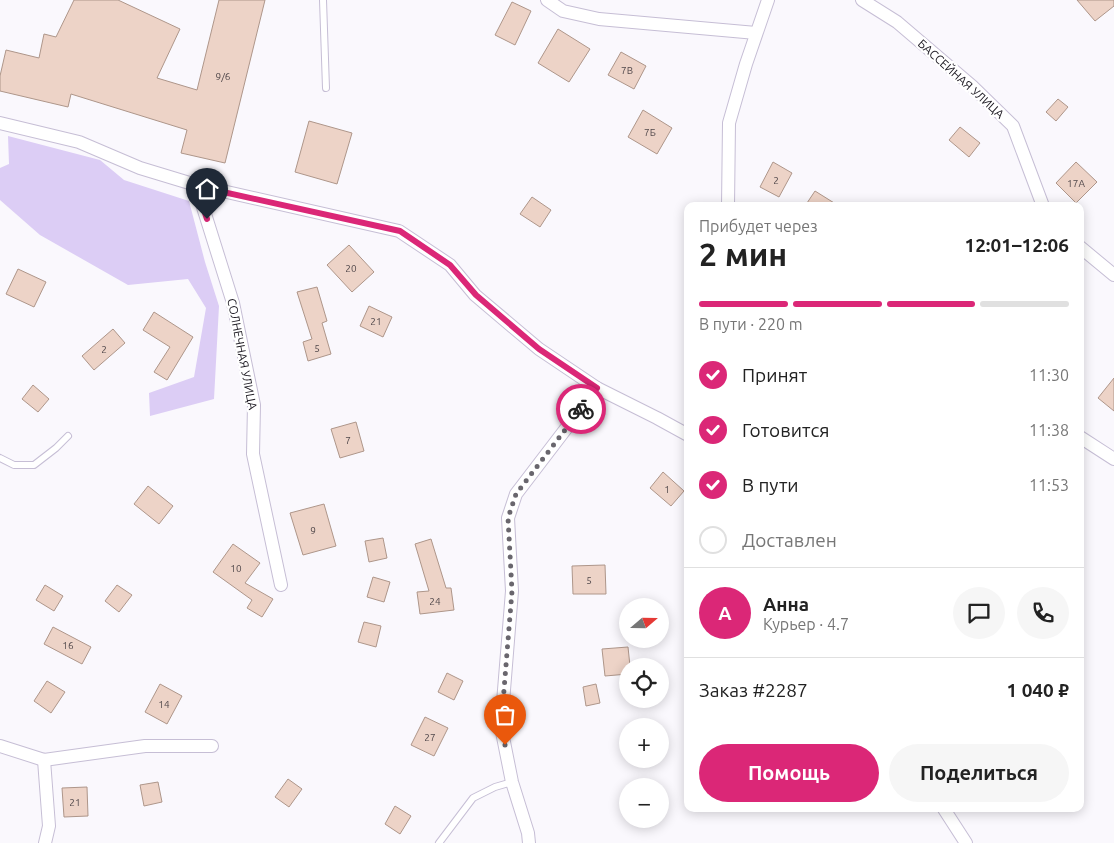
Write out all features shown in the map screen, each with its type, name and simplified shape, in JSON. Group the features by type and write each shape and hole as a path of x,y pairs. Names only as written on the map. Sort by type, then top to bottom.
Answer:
{"street":[{"path":"547,0 563,11 599,19 756,33"},
{"path":"728,202 729,123 746,64 768,0"},
{"name":"БАССЕЙНАЯ УЛИЦА","path":"862,0 897,22 972,86 1013,126 1042,202"},
{"path":"0,123 79,142 140,168 196,186 400,231 450,265 476,295 539,349 597,388 684,433"},
{"name":"СОЛНЕЧНАЯ УЛИЦА","path":"196,186 233,303 254,405 253,454 281,585"},
{"path":"1084,250 1114,275"},
{"path":"529,843 528,833 512,782 501,727 512,591 508,518 516,494 597,388"},
{"path":"1084,440 1114,459"},
{"path":"0,746 44,760 145,746 212,746"},
{"path":"44,760 49,826 45,843"},
{"path":"946,812 966,843"}],"lane":[{"path":"323,0 326,88"},
{"path":"0,458 14,465 34,464 56,448 68,436"},
{"path":"439,843 473,798 495,787 512,782"}],"shaded area":[{"path":"8,136 100,160 124,180 189,201 219,306 214,399 150,416 149,393 194,377 206,308 188,279 128,285 40,235 0,200 0,168 9,164"}],"building":[{"path":"74,0 118,0 180,29 157,78 197,90 219,0 265,0 225,163 181,153 187,130 71,94 68,107 0,91 0,76 6,50 39,58 44,34 56,37"},
{"path":"1077,0 1114,0 1114,6 1095,21"},
{"path":"512,2 531,11 515,45 495,35"},
{"path":"558,29 590,49 569,82 538,63"},
{"path":"621,52 646,66 634,89 608,75"},
{"path":"1058,99 1068,107 1056,121 1046,112"},
{"path":"643,110 672,128 657,154 628,137"},
{"path":"309,121 352,133 337,184 295,172"},
{"path":"960,127 980,143 969,157 949,140"},
{"path":"773,162 792,173 779,197 760,187"},
{"path":"1076,162 1097,182 1077,202 1056,183"},
{"path":"815,191 833,202 808,202"},
{"path":"532,197 551,210 540,227 520,214"},
{"path":"349,245 374,272 352,292 327,265"},
{"path":"18,269 46,282 34,307 6,294"},
{"path":"317,287 327,321 322,323 331,354 308,361 303,342 312,339 297,292"},
{"path":"369,306 392,317 383,337 360,326"},
{"path":"154,312 193,337 167,380 154,372 170,347 143,330"},
{"path":"113,329 125,343 94,370 82,356"},
{"path":"1114,378 1114,411 1098,398"},
{"path":"33,385 49,399 38,412 22,399"},
{"path":"356,422 364,451 340,458 331,429"},
{"path":"663,472 684,491 671,506 650,488"},
{"path":"148,486 173,506 159,524 134,504"},
{"path":"324,504 336,546 303,555 290,513"},
{"path":"383,538 387,558 369,562 365,541"},
{"path":"431,539 446,588 451,588 454,610 420,614 417,592 429,591 415,544"},
{"path":"233,544 260,563 245,583 273,599 262,617 247,608 252,600 213,572"},
{"path":"605,565 606,594 573,594 572,566"},
{"path":"373,577 390,582 384,602 367,597"},
{"path":"45,585 63,596 54,611 36,600"},
{"path":"117,585 132,595 119,612 105,601"},
{"path":"364,622 381,626 376,647 358,642"},
{"path":"53,627 91,647 82,664 44,644"},
{"path":"628,648 629,658 619,658 619,675 605,676 602,649"},
{"path":"447,673 463,681 454,700 438,692"},
{"path":"47,681 65,692 51,713 34,701"},
{"path":"160,684 182,696 167,724 145,712"},
{"path":"596,684 600,703 586,706 583,687"},
{"path":"425,717 448,728 434,756 411,745"},
{"path":"288,779 302,789 289,807 275,797"},
{"path":"158,782 162,802 144,806 140,785"},
{"path":"87,787 88,816 64,817 62,788"},
{"path":"395,806 411,816 400,834 385,824"}],"way so far":[{"path":"505,745 501,727 512,591 508,518 516,494 581,409"}],"route":[{"path":"207,219 196,186 400,231 450,265 476,295 539,349 597,388 581,409"}]}
